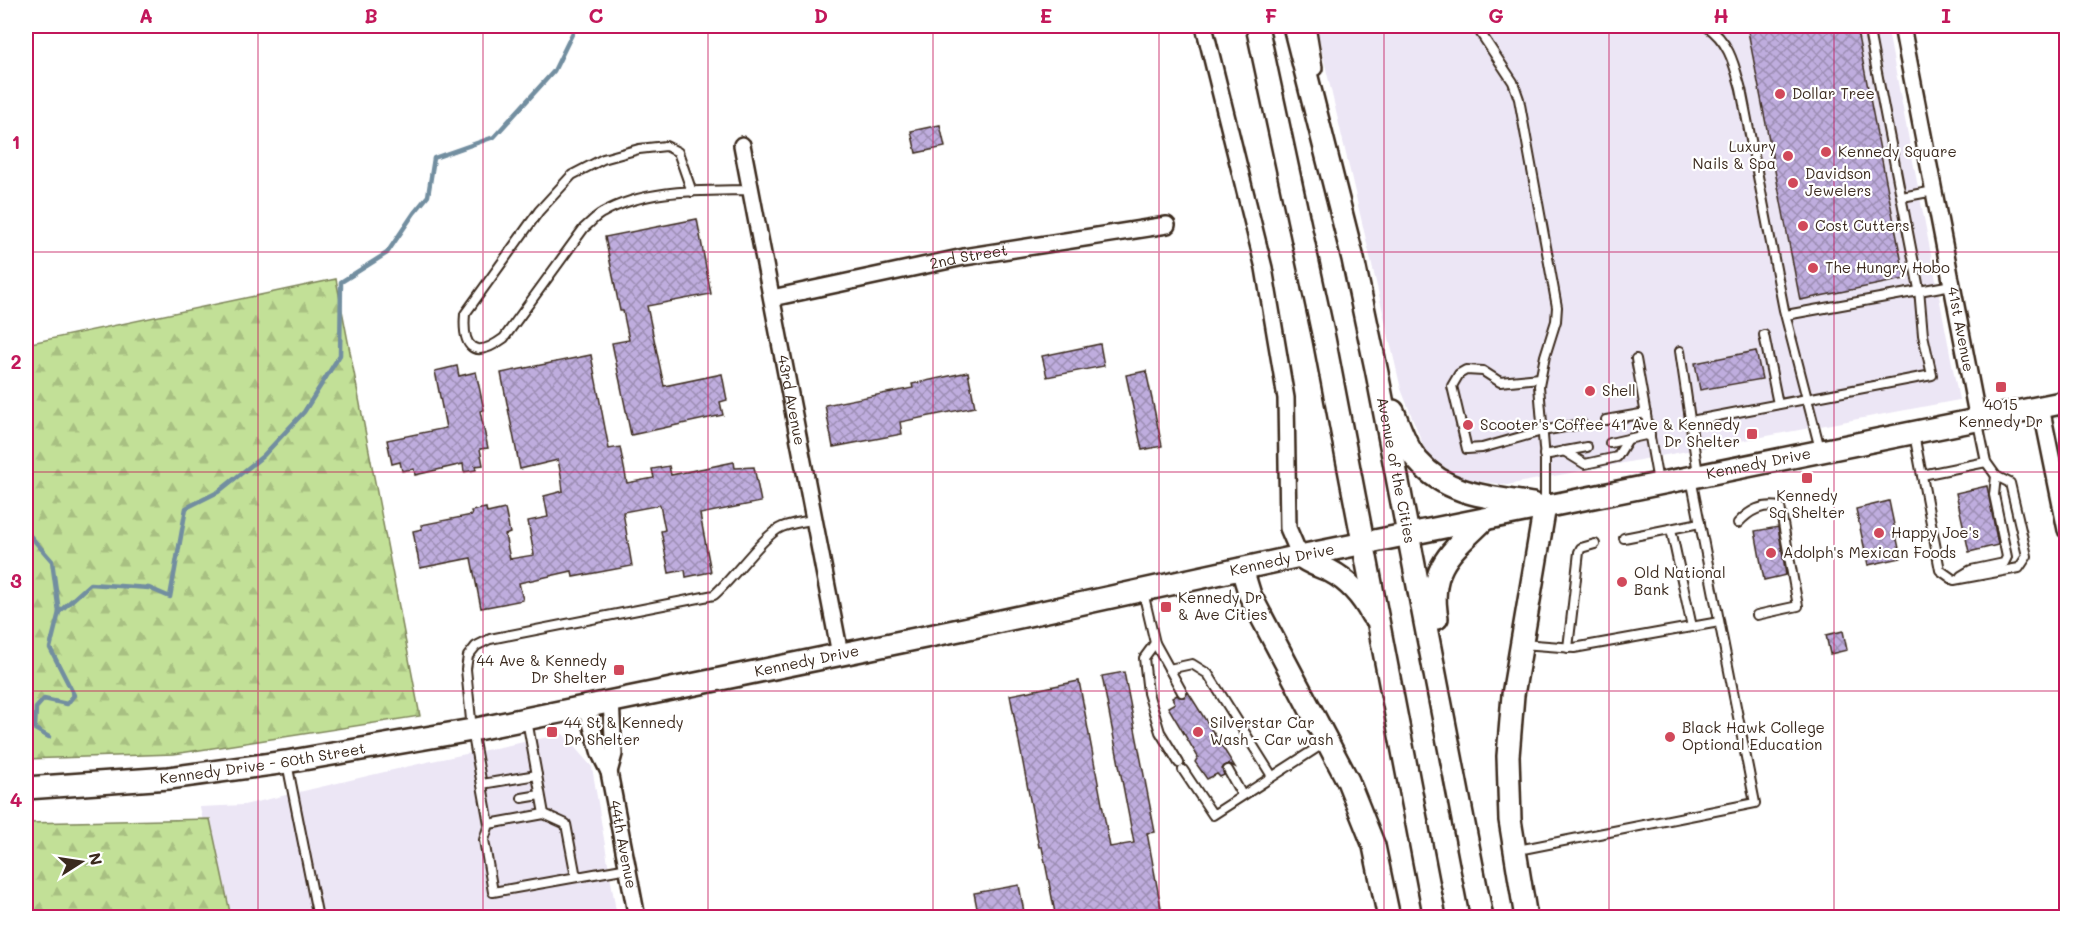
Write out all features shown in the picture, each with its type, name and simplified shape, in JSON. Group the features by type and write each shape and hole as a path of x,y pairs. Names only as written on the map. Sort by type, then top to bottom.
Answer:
{"street":[{"path":"1204,26 1264,268 1286,398 1288,528 1300,556 1305,561 1331,572 1353,588 1367,606 1380,631"},
{"path":"1257,26 1303,235 1435,918"},
{"name":"Avenue of the Cities","path":"1294,26 1326,148 1370,344 1482,918"},
{"path":"1307,26 1326,148"},
{"name":"41st Avenue","path":"1902,26 1978,420"},
{"name":"43rd Avenue","path":"742,145 840,654"},
{"name":"2nd Street","path":"772,298 964,257 1167,225"},
{"path":"1370,344 1393,410 1417,461 1449,487 1545,506 1521,644 1510,722 1508,756 1514,851 1526,918"},
{"name":"Kennedy Drive","path":"500,724 1300,556 2067,402"},
{"path":"2041,407 2067,530"},
{"path":"1482,918 1469,797 1434,592 1436,579 1443,564 1453,550 1484,520"},
{"path":"1242,569 1250,595 1348,781 1368,827 1380,870 1389,918"},
{"name":"44th Avenue","path":"609,772 614,754 610,701"},
{"name":"44th Avenue","path":"586,706 600,754 609,772 636,918"},
{"name":"Kennedy Drive - 60th Street","path":"26,788 169,778 286,762 500,724"}],"lane":[{"path":"1476,26 1513,82 1519,99 1557,307 1556,321 1540,378 1545,506"},
{"path":"1706,26 1725,43 1733,59 1786,315 1820,450"},
{"path":"1691,421 1932,375 1923,335 1919,289 1868,26"},
{"path":"692,192 678,152 666,146 639,149 603,159 573,175 539,211 465,314 464,331 467,343 472,348 481,348 492,346 504,338 584,228 601,213 626,202 659,194 750,190"},
{"path":"1902,197 1934,191"},
{"path":"1786,315 1919,289 1952,285"},
{"path":"1764,335 1778,404"},
{"path":"1514,851 1755,803 1700,523 1691,421 1680,351"},
{"path":"1636,359 1658,484"},
{"path":"1540,378 1500,382 1483,371 1466,370 1459,374 1452,386 1467,449 1482,448 1542,431 1582,424"},
{"path":"1606,420 1646,413"},
{"path":"1914,432 1941,570 1954,580 2019,568 2027,556 2010,483 1996,476 1986,462 1978,420"},
{"path":"1610,442 1650,434"},
{"path":"1564,451 1584,464 1617,457 1628,439"},
{"path":"1544,455 1587,447"},
{"path":"1922,475 1986,462"},
{"path":"1954,580 1971,570 2004,563 2006,560 1994,495 1996,476"},
{"path":"1738,523 1748,513 1766,505 1780,507 1798,606 1757,615"},
{"path":"628,868 493,892 484,840 489,824 472,730 466,669 468,657 476,646 490,639 714,595 727,584 767,537 780,527 815,519"},
{"path":"1624,538 1700,523"},
{"path":"1671,529 1692,627"},
{"path":"1568,648 1579,552 1581,548 1595,544"},
{"path":"1143,590 1155,643 1182,692"},
{"path":"1521,644 1574,648 1719,622"},
{"path":"1155,643 1144,658 1148,693 1160,732 1213,815 1327,742"},
{"path":"1169,669 1192,664 1208,674 1272,776"},
{"path":"527,719 544,814"},
{"path":"286,762 318,918"},
{"path":"1228,770 1242,795"},
{"path":"482,784 537,775"},
{"path":"522,798 540,795"},
{"path":"486,804 496,802"},
{"path":"489,824 544,814 566,825 576,877"}],"shaded area":[{"path":"1316,26 1887,26 1959,400 1507,485 1462,479 1427,455 1401,389"},
{"path":"563,734 592,767 617,917 223,917 200,807 244,805 427,762"}],"green space":[{"path":"336,279 420,716 174,754 26,759 26,344"},
{"path":"210,819 231,917 26,917 26,823"}],"building":[{"name":"Kennedy Square","path":"1747,26 1856,26 1905,279 1800,300"},
{"path":"940,125 945,147 916,153 911,131"},
{"path":"697,219 711,294 647,306 664,386 722,374 727,400 720,402 723,415 631,435 612,343 629,340 623,311 620,311 605,237"},
{"path":"1100,344 1104,366 1047,377 1042,356"},
{"path":"1756,351 1762,379 1700,390 1695,363"},
{"path":"591,355 609,449 620,447 627,483 654,478 652,469 669,466 671,475 734,462 735,468 754,467 761,502 700,514 711,572 686,577 685,570 669,573 661,531 665,530 660,505 623,512 632,566 573,577 572,571 519,583 523,600 481,608 471,558 420,568 413,531 422,529 421,525 472,515 471,511 486,508 487,513 505,509 510,533 505,535 510,559 534,555 528,521 548,517 544,496 563,491 561,475 558,460 520,469 501,373"},
{"path":"457,366 459,376 476,372 484,410 480,411 488,448 480,449 483,465 475,466 476,470 464,472 463,464 415,475 414,469 402,471 400,462 392,464 387,440 446,428 435,371"},
{"path":"1146,371 1162,446 1142,450 1126,375"},
{"path":"968,372 975,407 900,422 902,434 833,447 825,405 913,388 912,384"},
{"path":"1987,486 1998,545 1969,552 1956,493"},
{"name":"Happy Joe's","path":"1889,501 1901,558 1868,565 1856,509"},
{"name":"Adolph's Mexican Foods","path":"1778,527 1786,575 1764,580 1755,531"},
{"path":"1843,631 1847,650 1830,654 1826,635"},
{"path":"1124,672 1155,832 1147,833 1163,918 1056,918 1042,847 1039,847 1010,695 1079,681 1110,847 1134,843 1102,676"},
{"name":"Silverstar Car Wash - Car wash","path":"1188,692 1235,767 1225,765 1222,769 1224,775 1220,777 1217,774 1207,779 1195,762 1198,757 1168,707 1175,703 1172,698 1177,695 1184,697"},
{"path":"1019,885 1024,912 994,918 979,918 974,893"}],"waterway":[{"path":"59,612 90,584 149,588 170,597 186,508 218,492 263,456 304,412 340,355 341,282 387,253 428,196 434,158 494,137 554,71 576,26"},
{"path":"26,531 52,561 59,612 50,648 74,695 67,704 44,699 36,708 35,729 49,737"}],"place":[{"name":"Dollar Tree","path":"1780,94"},
{"name":"Kennedy Square","path":"1826,152"},
{"name":"Luxury Nails & Spa","path":"1788,156"},
{"name":"Davidson Jewelers","path":"1793,183"},
{"name":"Cost Cutters","path":"1803,226"},
{"name":"The Hungry Hobo","path":"1813,268"},
{"name":"4015 Kennedy Dr","path":"2001,387"},
{"name":"Shell","path":"1590,391"},
{"name":"Scooter's Coffee","path":"1468,425"},
{"name":"41 Ave & Kennedy Dr Shelter","path":"1752,434"},
{"name":"Kennedy Sq Shelter","path":"1807,478"},
{"name":"Happy Joe's","path":"1879,533"},
{"name":"Adolph's Mexican Foods","path":"1771,553"},
{"name":"Old National Bank","path":"1622,582"},
{"name":"Kennedy Dr & Ave Cities","path":"1166,607"},
{"name":"44 Ave & Kennedy Dr Shelter","path":"619,670"},
{"name":"44 St & Kennedy Dr Shelter","path":"552,732"},
{"name":"Silverstar Car Wash - Car wash","path":"1198,732"},
{"name":"Black Hawk College Optional Education","path":"1670,737"}]}
